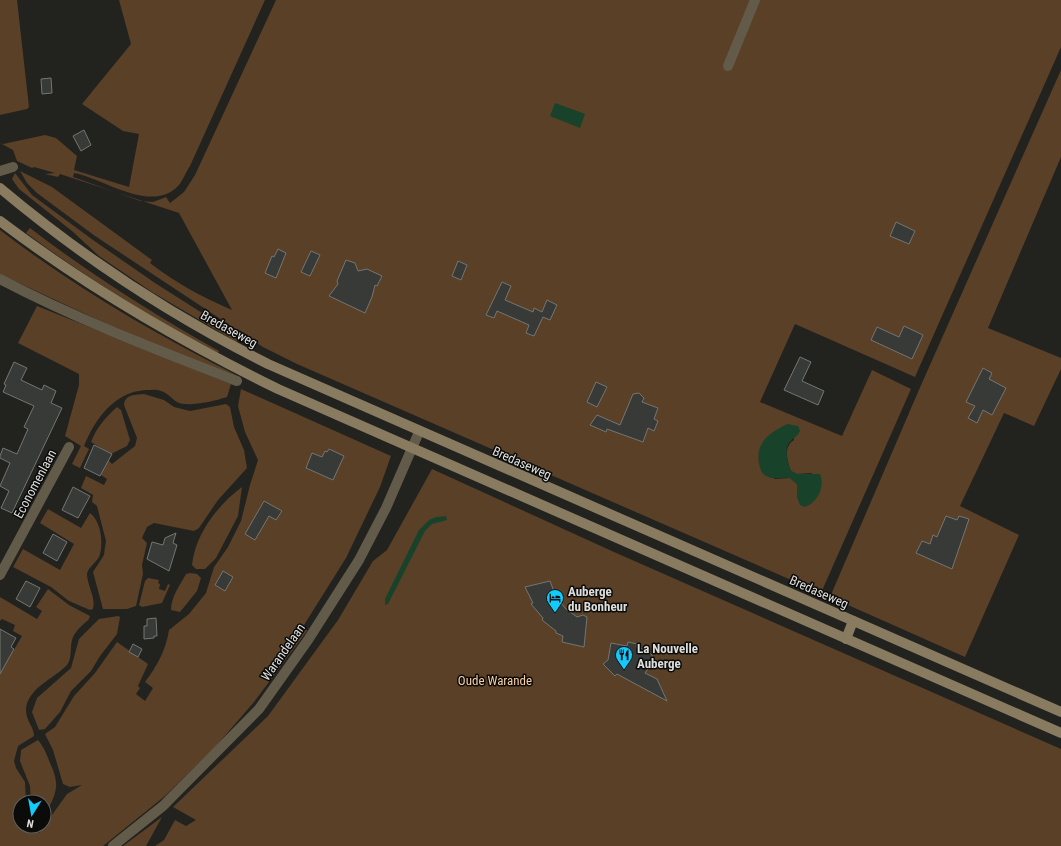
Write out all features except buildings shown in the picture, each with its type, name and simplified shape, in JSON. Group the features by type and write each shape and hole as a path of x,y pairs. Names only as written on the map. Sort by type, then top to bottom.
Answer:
{"main road":[{"name":"Bredaseweg","path":"0,188 65,240 150,298 268,364 419,432 1061,712"},
{"path":"0,221 40,251 106,295 174,335 278,389 1061,733"},
{"path":"741,593 734,580 740,577 751,576"},
{"path":"846,639 853,621"}],"street":[{"path":"728,66 755,0"},
{"path":"0,171 13,167"},
{"path":"0,279 47,304 99,327 237,381"},
{"name":"Warandelaan","path":"113,846 163,806 259,709 308,640 359,560 386,508 419,432"},
{"name":"Economenlaan","path":"0,575 69,447"}],"green space":[{"path":"0,0 17,0 29,107 27,109 0,115"},
{"path":"119,0 265,0 190,166 179,185 168,193 155,196 142,196 127,192 86,176 74,173 73,177 114,192 60,174 58,177 45,174 55,173 34,167 32,168 17,161 13,150 0,143 3,144 45,135 56,138 77,156 74,170 129,187 139,134 123,131 82,104 131,44"},
{"path":"276,0 1061,0 1061,47 915,377 795,324 760,402 842,436 872,370 911,389 821,593 297,364 263,347 95,236 37,193 27,183 20,171 52,187 152,260 150,263 179,283 232,310 179,213 143,201 153,202 166,197 170,203 184,192 195,175","holes":["793,425 794,440 788,446 787,450 787,459 791,471 797,474 812,473 797,497 797,484 790,478 774,479"]},
{"path":"1061,70 1061,157 988,328 1061,358 1061,369 1034,426 1004,413 960,506 1019,535 965,657 830,597 918,392"},
{"path":"15,173 32,195 155,283 240,337 237,342 152,292 99,256 72,231 19,189 12,179"},
{"path":"114,192 143,201 140,201"},
{"path":"30,228 99,277 170,323 219,351 218,353 168,326 96,282 26,233"},
{"path":"0,230 57,271 116,309 238,376 147,341 0,274"},
{"path":"37,306 231,384 227,397 195,404 181,404 164,392 157,390 135,392 124,396 115,401 107,409 94,426 84,446 89,449 80,468 72,464 81,446 65,436 79,385 79,374 18,343"},
{"path":"241,389 391,456 380,487 346,558 304,625 307,631 254,702 216,746 165,796 103,846 0,846 0,662 5,665 22,636 13,631 15,625 2,619 0,621 0,597 37,619 42,611 36,607 48,589 69,605 90,616 89,619 74,634 71,644 70,659 67,665 42,684 31,696 28,702 26,714 34,736 18,746 14,761 16,768 25,782 26,794 12,794 12,834 52,834 52,815 67,794 82,785 70,787 63,784 53,750 45,734 55,727 74,696 95,673 117,642 148,664 138,686 140,688 136,694 145,701 153,688 145,682 160,658 166,644 169,630 189,614 206,593 214,567 228,547 241,521 258,460 245,432 238,406"},
{"path":"144,394 164,400 174,407 190,411 226,404 230,407 234,427 244,450 247,468 218,500 199,528 194,531 154,523 147,527 142,538 147,543 142,565 143,574 136,606 127,609 103,609 93,572 104,555 106,541 97,506 92,502 93,495 81,488 86,476 104,485 107,479 101,475 108,460 112,464 135,446 137,438 124,405 128,397"},
{"path":"117,407 121,410 130,440 127,446 111,454 91,442 102,423"},
{"name":"Oude Warande","path":"432,469 614,552 1061,749 1061,846 155,846 164,840 175,820 186,826 196,820 173,807 268,716 338,620 373,561 387,550"},
{"path":"242,487 238,516 216,558 205,569 196,569 192,565 194,553 203,531 216,511"},
{"path":"48,509 81,528 90,513 97,521 101,539 100,552 98,559 87,572 93,597 93,609 90,610 69,601 51,587 13,567 23,549 60,570 74,544 40,523"},
{"path":"186,574 197,574 201,578 197,591 180,612 171,610 172,600 176,591"},
{"path":"148,578 159,580 159,589 165,591 168,584 170,585 162,603 142,607 139,605 145,581"},
{"path":"120,617 117,634 100,656 91,671 71,691 60,712 45,729 39,730 32,712 37,698 71,668 79,639 99,619"},
{"path":"38,740 44,748 53,771 56,784 56,790 52,802 52,794 30,794 30,786 20,761 21,750"},
{"path":"162,817 146,846 123,846"}],"shaded area":[{"path":"555,103 585,114 580,128 550,116"},
{"path":"787,424 798,426 800,431 798,435 789,443 787,449 787,457 791,471 797,474 820,474 822,484 819,494 814,502 805,507 800,505 797,497 797,484 790,478 775,478 764,475 759,465 759,449 762,444 770,434"},
{"path":"446,516 447,520 432,524 425,531 388,604 385,605 385,599 419,530 429,520 436,517"}],"place":[{"name":"Auberge du Bonheur","path":"555,613"},
{"name":"La Nouvelle Auberge","path":"624,670"}]}
